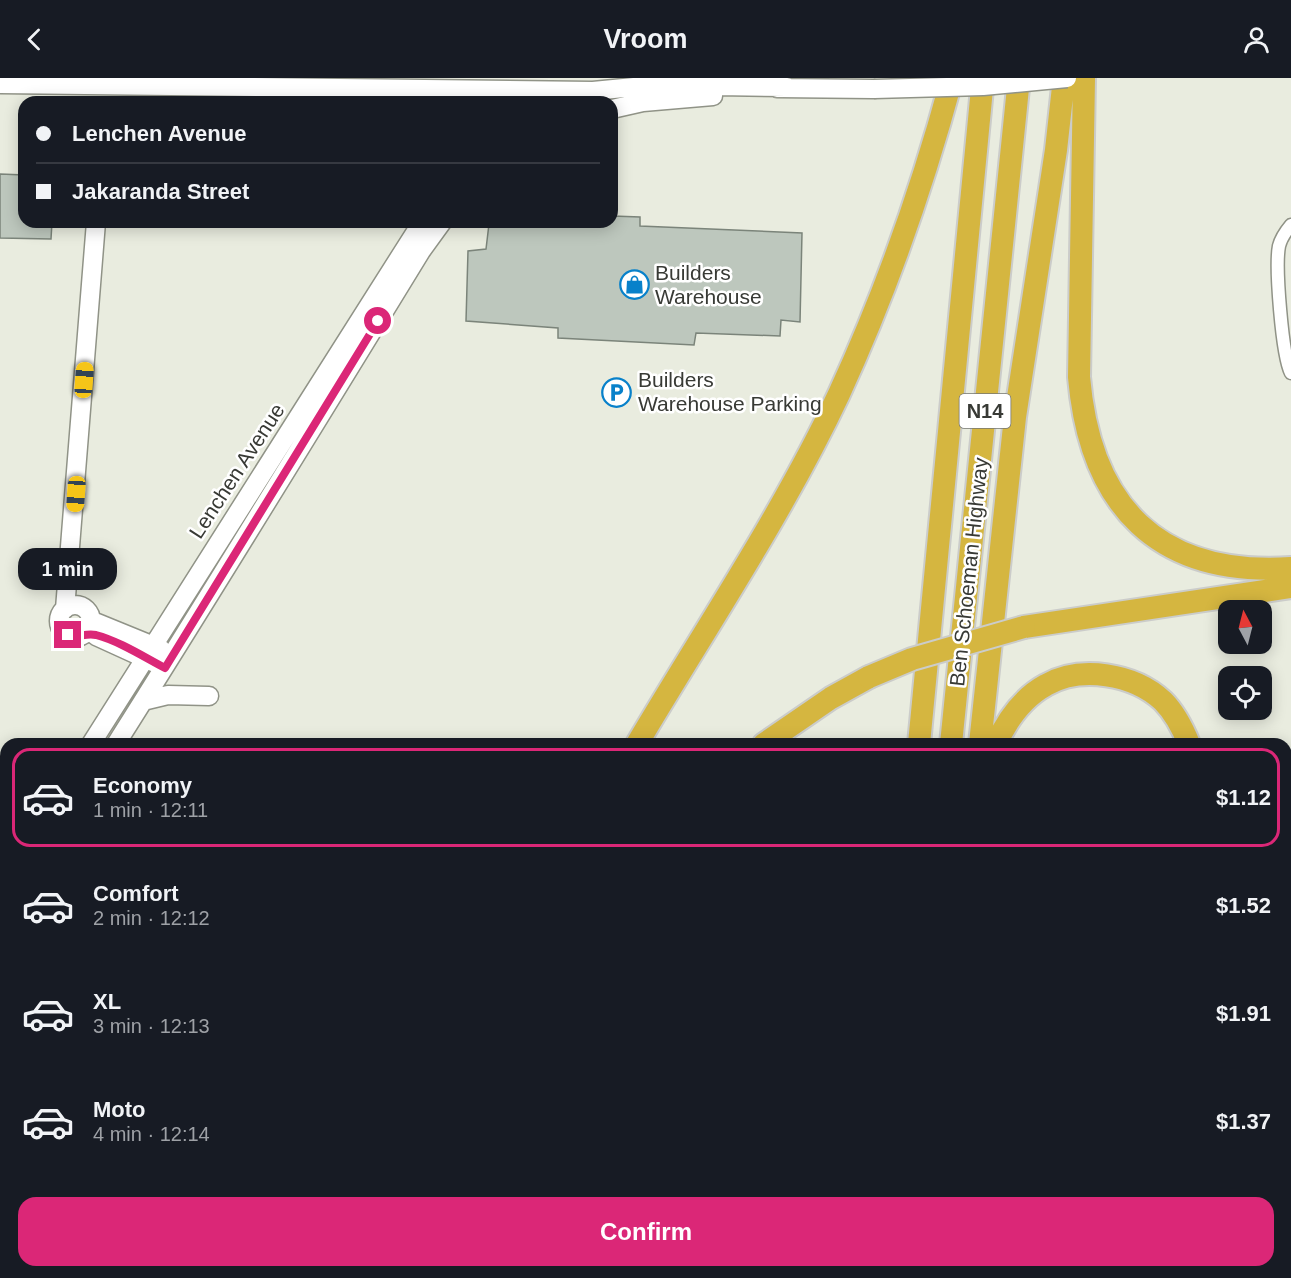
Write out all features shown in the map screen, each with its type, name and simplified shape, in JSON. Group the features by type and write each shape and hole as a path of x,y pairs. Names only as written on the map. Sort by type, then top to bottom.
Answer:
{"highway":[{"path":"641,738 782,501 838,395 890,272 916,198 952,78"},
{"name":"Ben Schoeman Highway","path":"920,738 983,78"},
{"name":"Ben Schoeman Highway","path":"952,738 1019,78"},
{"path":"981,738 1015,417 1066,78"},
{"path":"1084,78 1079,377 1082,411 1098,468 1124,509 1141,526 1179,551 1228,566 1291,567"},
{"path":"773,738 822,704 869,677 912,659 1024,627 1291,587"},
{"path":"1000,738 1018,707 1047,685 1063,678 1096,675 1130,681 1162,700 1186,738"}],"main road":[{"path":"575,78 622,79 654,85"},
{"path":"0,84 103,88 451,88 593,91 654,85 874,89 984,86 1066,78"},
{"path":"618,108 643,102 787,87"},
{"path":"451,88 459,96"},
{"path":"96,228 70,569 80,617 170,661"},
{"name":"Lenchen Avenue","path":"95,738 418,228"},
{"name":"Lenchen Avenue","path":"120,738 170,661 270,494 438,228"},
{"path":"143,701 168,695 209,696"}],"street":[{"path":"1291,225 1281,239 1278,256 1285,348 1291,373"}],"building":[{"path":"0,174 18,175 18,228 52,228 51,239 0,238"},
{"name":"Builders Warehouse","path":"618,216 640,217 640,226 802,233 800,322 781,320 780,336 696,333 694,345 558,338 558,328 466,321 468,251 486,249 489,228 618,228"}],"place":[{"name":"Builders Warehouse","path":"634,285"},
{"name":"Builders Warehouse Parking","path":"617,392"}],"route":[{"path":"68,635 75,637 85,633 101,637 165,668 378,321"}]}
